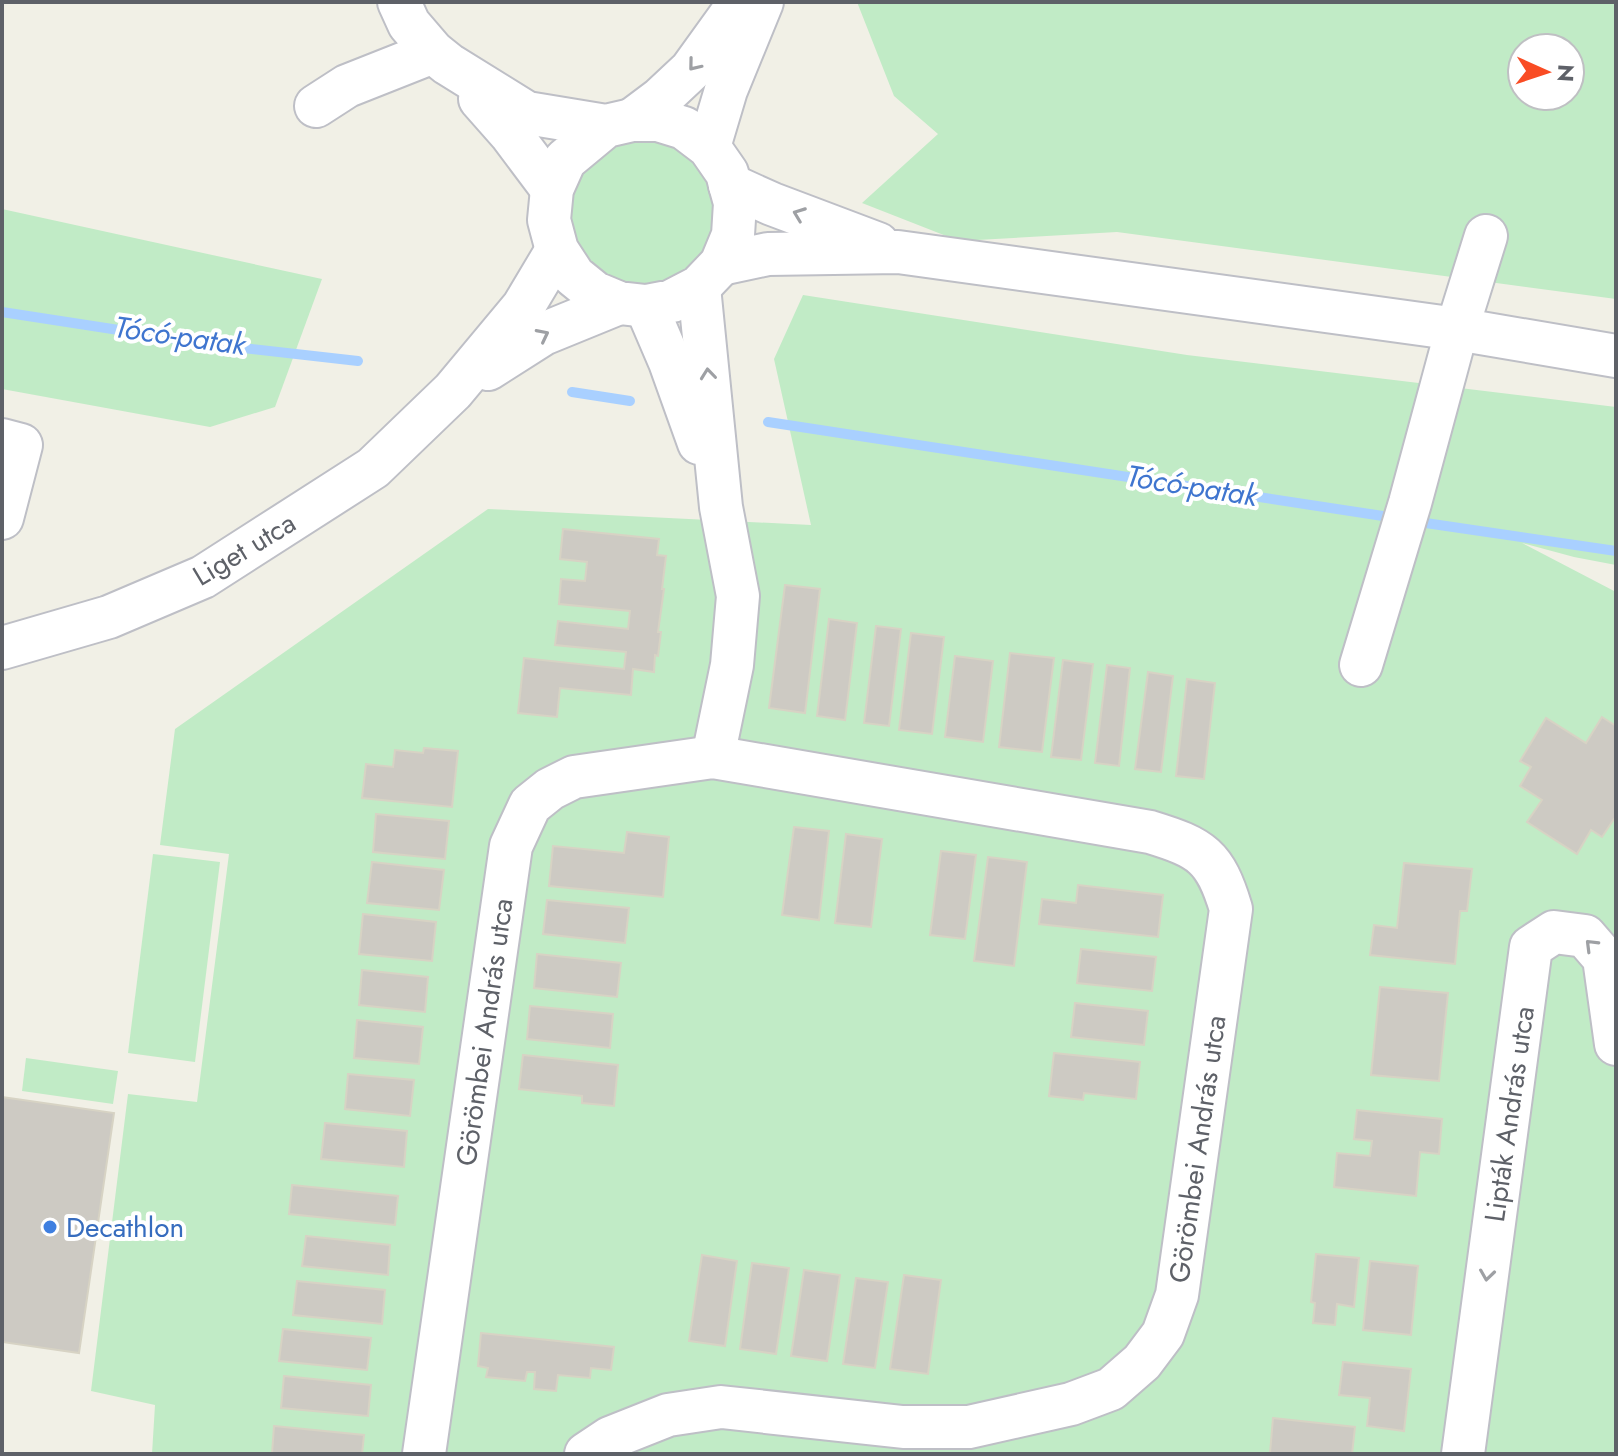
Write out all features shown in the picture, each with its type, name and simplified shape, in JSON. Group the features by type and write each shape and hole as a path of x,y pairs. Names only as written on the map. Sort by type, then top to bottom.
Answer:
{"street":[{"path":"399,2 409,24 510,133 552,189"},
{"path":"740,2 691,70 660,99 565,160 552,189 549,220 557,250 574,276 595,293 632,305 672,301 710,275 768,254 898,252 1457,329 1616,356"},
{"path":"709,147 726,90 762,2"},
{"path":"316,106 347,86 440,58 527,113 619,123 658,120 684,128 709,147 727,173 735,203 733,235 710,275 701,318 721,507 738,596 732,665 713,757"},
{"path":"730,185 898,252"},
{"path":"1361,665 1486,236"},
{"name":"Liget utca","path":"2,648 109,617 203,577 373,468 453,391 523,307 557,250"},
{"path":"632,305 670,362 721,507"},
{"name":"Liget utca","path":"453,391 543,334 632,305"},
{"path":"2,440 21,445 2,518"},
{"name":"Görömbei András utca","path":"424,1454 511,846 530,805 550,789 574,777 713,757 1150,832 1181,841 1210,860 1223,884 1231,909 1177,1295 1163,1334 1142,1362 1111,1389 1071,1404 969,1427 903,1427 721,1407 668,1415 610,1438 586,1454"},
{"name":"Lipták András utca","path":"1463,1454 1531,947 1554,932 1585,936 1604,958 1616,1044"}],"green space":[{"path":"857,2 1616,2 1616,299 1117,232 959,241 862,203 938,134 894,96"},
{"path":"642,139 670,145 694,161 710,185 716,213 710,241 694,265 670,281 642,287 614,281 590,265 574,241 568,213 574,185 590,161 614,145"},
{"path":"2,209 322,279 275,407 210,427 2,389"},
{"path":"803,295 1187,355 1616,407 1616,565 1522,543 1616,592 1616,1454 152,1454 155,1405 91,1391 128,1094 197,1102 229,854 160,845 175,729 488,509 811,525 774,359"},
{"path":"153,854 220,862 195,1062 128,1053"},
{"path":"26,1058 118,1071 113,1104 22,1091"}],"building":[{"path":"563,529 659,539 657,555 666,556 658,656 655,655 654,672 633,669 631,695 560,688 557,717 518,713 524,658 624,669 626,652 555,645 558,621 628,629 630,611 559,604 561,579 585,581 587,562 560,559"},
{"path":"785,585 820,589 805,713 769,708"},
{"path":"829,619 857,623 845,720 817,716"},
{"path":"876,626 901,629 889,726 864,723"},
{"path":"911,633 944,637 932,734 899,730"},
{"path":"1010,653 1054,658 1042,752 999,747"},
{"path":"955,656 993,661 983,742 945,737"},
{"path":"1063,660 1093,664 1081,760 1051,757"},
{"path":"1107,665 1130,668 1119,766 1095,763"},
{"path":"1148,672 1173,676 1161,772 1135,769"},
{"path":"1187,679 1215,683 1204,779 1176,776"},
{"path":"1602,717 1616,726 1616,820 1602,837 1591,830 1577,854 1527,822 1542,800 1520,786 1531,767 1520,761 1546,718 1586,743"},
{"path":"424,748 458,751 452,807 362,798 366,764 393,767 395,750 423,753"},
{"path":"376,814 449,821 445,859 373,852"},
{"path":"794,827 829,831 819,920 782,915"},
{"path":"627,832 669,837 663,897 549,886 553,846 624,853"},
{"path":"846,834 882,839 871,927 835,923"},
{"path":"941,851 976,855 965,939 930,935"},
{"path":"988,857 1027,862 1014,966 974,961"},
{"path":"372,862 444,870 439,910 367,903"},
{"path":"1404,863 1472,869 1467,911 1460,911 1455,964 1370,955 1374,925 1397,928"},
{"path":"1078,885 1163,895 1158,937 1039,924 1042,899 1076,903"},
{"path":"547,900 629,908 625,943 543,934"},
{"path":"363,914 436,922 432,961 359,954"},
{"path":"1081,949 1156,957 1152,991 1077,983"},
{"path":"537,954 621,963 617,997 534,988"},
{"path":"362,970 428,977 425,1012 359,1005"},
{"path":"1380,987 1448,993 1439,1081 1371,1075"},
{"path":"1075,1003 1148,1011 1144,1045 1071,1037"},
{"path":"530,1006 613,1014 610,1048 527,1039"},
{"path":"357,1020 423,1027 419,1064 354,1058"},
{"path":"1054,1053 1140,1062 1136,1099 1084,1093 1083,1100 1049,1096"},
{"path":"523,1055 618,1065 614,1106 582,1103 582,1096 519,1089"},
{"path":"348,1074 414,1080 410,1116 345,1109"},
{"name":"Decathlon","path":"2,1097 114,1113 79,1353 2,1342"},
{"path":"1357,1110 1442,1119 1439,1154 1420,1152 1416,1196 1334,1187 1337,1153 1370,1156 1372,1141 1354,1139"},
{"path":"325,1123 407,1131 404,1167 321,1159"},
{"path":"292,1185 398,1196 395,1225 289,1214"},
{"path":"306,1236 390,1245 388,1275 302,1266"},
{"path":"1316,1254 1359,1258 1354,1307 1337,1304 1335,1325 1313,1323 1315,1303 1311,1302"},
{"path":"702,1255 737,1261 725,1346 689,1341"},
{"path":"1370,1261 1418,1266 1411,1335 1363,1330"},
{"path":"752,1263 789,1268 776,1354 740,1349"},
{"path":"804,1270 840,1275 827,1361 791,1356"},
{"path":"904,1275 941,1280 928,1374 890,1369"},
{"path":"856,1278 888,1282 875,1368 843,1364"},
{"path":"297,1281 385,1290 382,1324 293,1315"},
{"path":"283,1329 371,1338 367,1370 279,1361"},
{"path":"481,1333 614,1347 611,1370 591,1368 590,1378 558,1375 556,1391 534,1389 535,1372 527,1372 525,1381 486,1377 488,1368 478,1366"},
{"path":"1343,1362 1411,1369 1404,1431 1367,1426 1370,1398 1339,1395"},
{"path":"284,1376 371,1385 368,1416 281,1408"},
{"path":"1273,1418 1355,1427 1352,1454 1270,1453"},
{"path":"274,1426 364,1435 362,1454 272,1454"}],"waterway":[{"name":"Tócó-patak","path":"2,312 216,345 358,361"},
{"name":"Tócó-patak","path":"572,392 630,401"},
{"name":"Tócó-patak","path":"768,422 1396,518"},
{"name":"Tócó-patak","path":"1412,521 1616,551"}],"place":[{"name":"Decathlon","path":"50,1227"}]}
